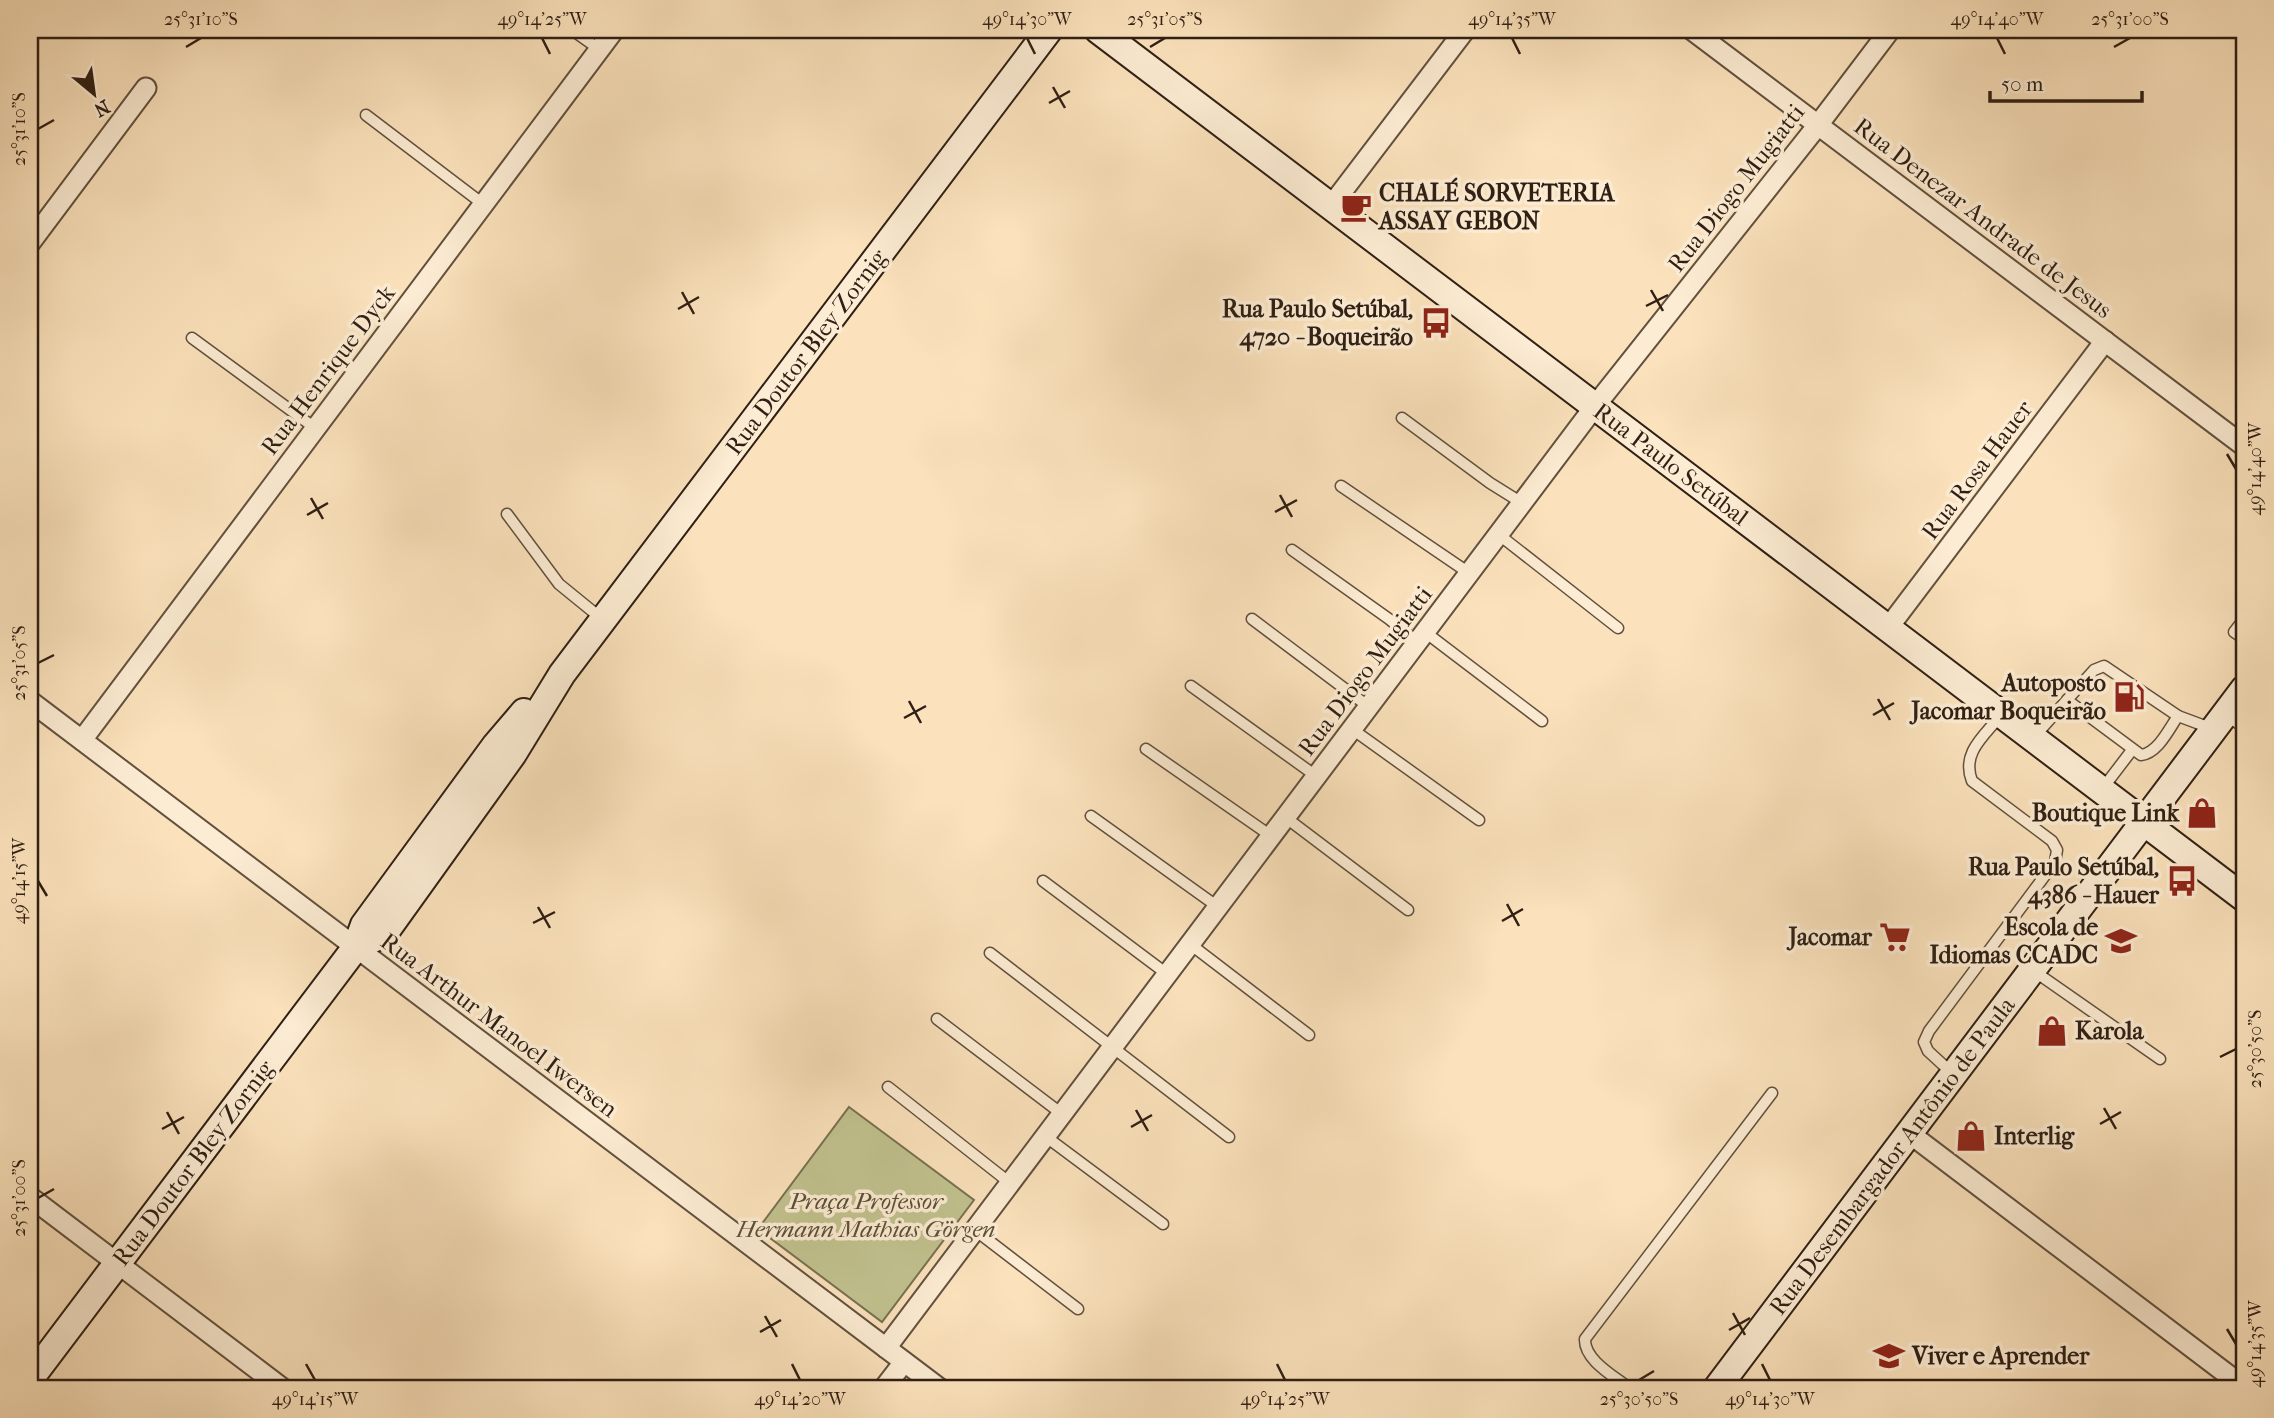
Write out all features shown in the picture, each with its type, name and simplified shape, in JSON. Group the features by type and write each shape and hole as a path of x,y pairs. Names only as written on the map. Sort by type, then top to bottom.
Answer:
{"main road":[{"name":"Rua Doutor Bley Zornig","path":"30,1379 356,947 379,936 388,927 519,745 562,674 1049,30"},
{"name":"Rua Paulo Setúbal","path":"1098,30 2244,898"},
{"name":"Rua Desembargador Antônio de Paula","path":"1717,1388 2144,822 2228,724 2244,689"}],"street":[{"name":"Rua Henrique Dyck","path":"82,740 614,30"},
{"path":"1331,206 1465,30"},
{"name":"Rua Denezar Andrade de Jesus","path":"1692,30 2244,446"},
{"name":"Rua Diogo Mugiatti","path":"886,1348 1595,406 1890,30"},
{"path":"30,243 146,88"},
{"name":"Rua Rosa Hauer","path":"1888,628 2105,341"},
{"name":"Rua Arthur Manoel Iwersen","path":"30,701 939,1388"},
{"path":"1909,1133 2244,1387"},
{"path":"30,1197 282,1388"},
{"path":"884,1388 904,1362"}],"lane":[{"path":"572,30 599,49"},
{"path":"366,115 483,204"},
{"path":"192,338 315,428"},
{"path":"1402,418 1522,503"},
{"path":"1341,486 1469,573"},
{"path":"507,514 559,584 603,620"},
{"path":"1499,534 1618,628"},
{"path":"1292,550 1542,722"},
{"path":"1252,619 1369,707"},
{"path":"2244,619 2234,632 2244,639"},
{"path":"2032,739 2094,670 2104,666 2178,716 2228,724"},
{"path":"1191,686 1316,776"},
{"path":"2067,700 2141,755 2148,754 2163,739 2178,716"},
{"path":"1954,1074 1928,1051 1924,1042 1929,1031 2055,862 2057,850 2052,841 1972,781 1967,768 1969,757 2001,714"},
{"path":"1352,729 1479,820"},
{"path":"1146,749 1271,836"},
{"path":"2102,790 2132,750"},
{"path":"1091,816 1218,907"},
{"path":"1285,817 1408,911"},
{"path":"1043,881 1167,974"},
{"path":"1190,944 1309,1035"},
{"path":"990,953 1229,1137"},
{"path":"2033,970 2160,1059"},
{"path":"937,1019 1062,1114"},
{"path":"888,1087 1010,1184"},
{"path":"1629,1388 1591,1357 1585,1339 1772,1093"},
{"path":"1045,1136 1163,1224"},
{"path":"975,1230 1078,1309"}],"green space":[{"name":"Praça Professor Hermann Mathias Görgen","path":"849,1107 974,1200 882,1322 758,1229"}],"place":[{"name":"CHALÉ SORVETERIA ASSAY GEBON","path":"1356,207"},
{"name":"Rua Paulo Setúbal, 4720 - Boqueirão","path":"1436,323"},
{"name":"Autoposto Jacomar Boqueirão","path":"2129,697"},
{"name":"Boutique Link","path":"2202,813"},
{"name":"Rua Paulo Setúbal, 4386 - Hauer","path":"2182,881"},
{"name":"Jacomar","path":"1895,937"},
{"name":"Escola de Idiomas CCADC","path":"2121,941"},
{"name":"Karola","path":"2052,1031"},
{"name":"Interlig","path":"1971,1136"},
{"name":"Viver e Aprender","path":"1889,1356"}]}
